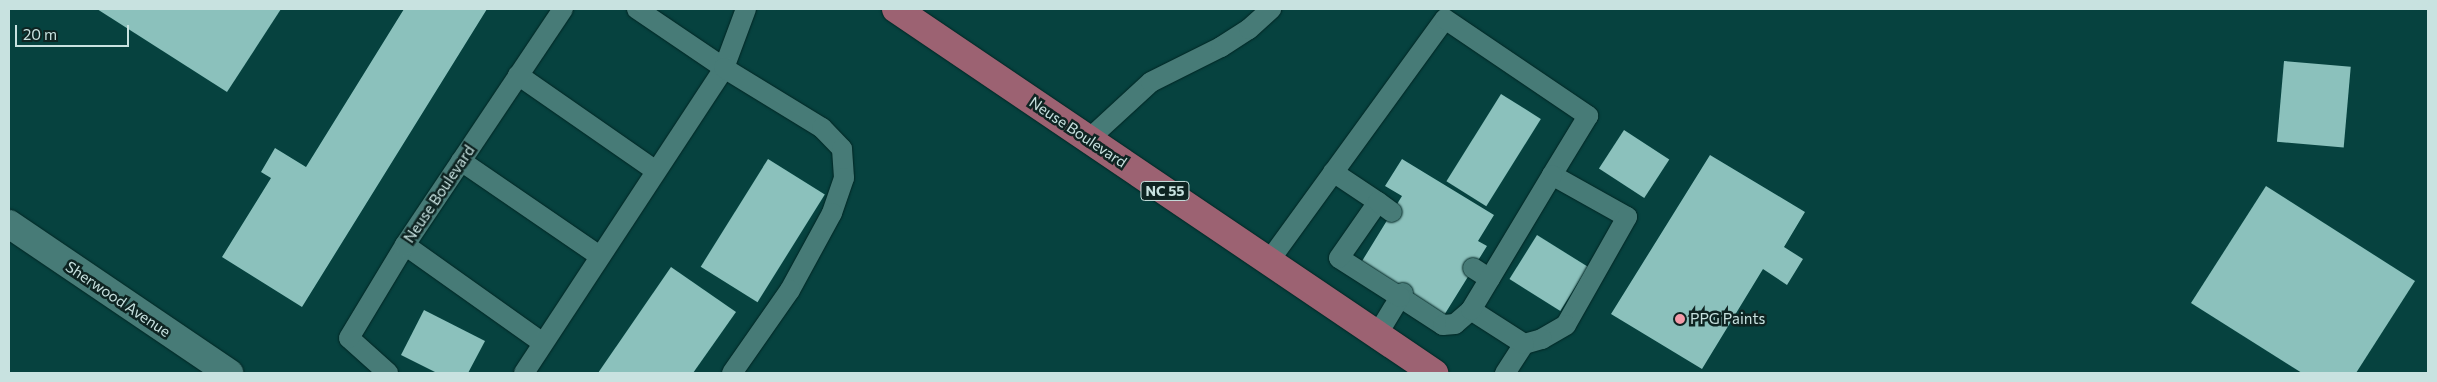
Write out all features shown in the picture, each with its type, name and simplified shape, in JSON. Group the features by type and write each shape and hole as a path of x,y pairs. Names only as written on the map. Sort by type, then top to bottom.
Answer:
{"main road":[{"name":"Neuse Boulevard","path":"896,9 1434,373"}],"street":[{"name":"Sherwood Avenue","path":"9,224 229,373"}],"lane":[{"name":"Neuse Boulevard","path":"388,373 349,338 405,245 563,9"},
{"path":"637,9 724,68 822,128 842,149 844,178 832,213 790,290 732,373"},
{"path":"524,373 724,68 746,9"},
{"path":"1089,139 1151,82 1220,47 1249,29 1271,9"},
{"path":"1269,261 1333,172 1445,19 1588,116 1471,310 1455,324 1443,325 1402,295 1339,258 1385,207 1333,172"},
{"path":"518,75 656,171"},
{"path":"460,161 600,256"},
{"path":"1505,373 1524,344 1542,339 1566,325 1627,217 1552,175"},
{"path":"405,245 543,343"},
{"path":"1473,268 1490,279"},
{"path":"1377,335 1402,295"},
{"path":"1471,310 1524,344"}],"building":[{"path":"97,9 281,9 227,92"},
{"path":"404,9 487,9 302,307 222,257 271,178 261,172 275,148 306,167"},
{"path":"2284,61 2351,67 2344,148 2277,142"},
{"path":"1501,94 1541,119 1486,206 1446,181"},
{"path":"1624,130 1669,159 1644,198 1599,169"},
{"path":"1710,155 1805,212 1784,247 1803,259 1787,285 1763,269 1702,369 1611,314"},
{"path":"768,159 825,195 758,302 701,267"},
{"path":"1402,159 1494,215 1478,241 1487,246 1443,317 1359,266 1402,196 1385,186"},
{"path":"2266,186 2415,281 2356,373 2302,373 2191,303"},
{"path":"1537,235 1588,267 1560,311 1509,279"},
{"path":"671,267 736,312 693,373 598,373"},
{"path":"424,310 485,341 468,373 437,373 401,355"}],"place":[{"name":"PPG Paints","path":"1680,319"}]}
